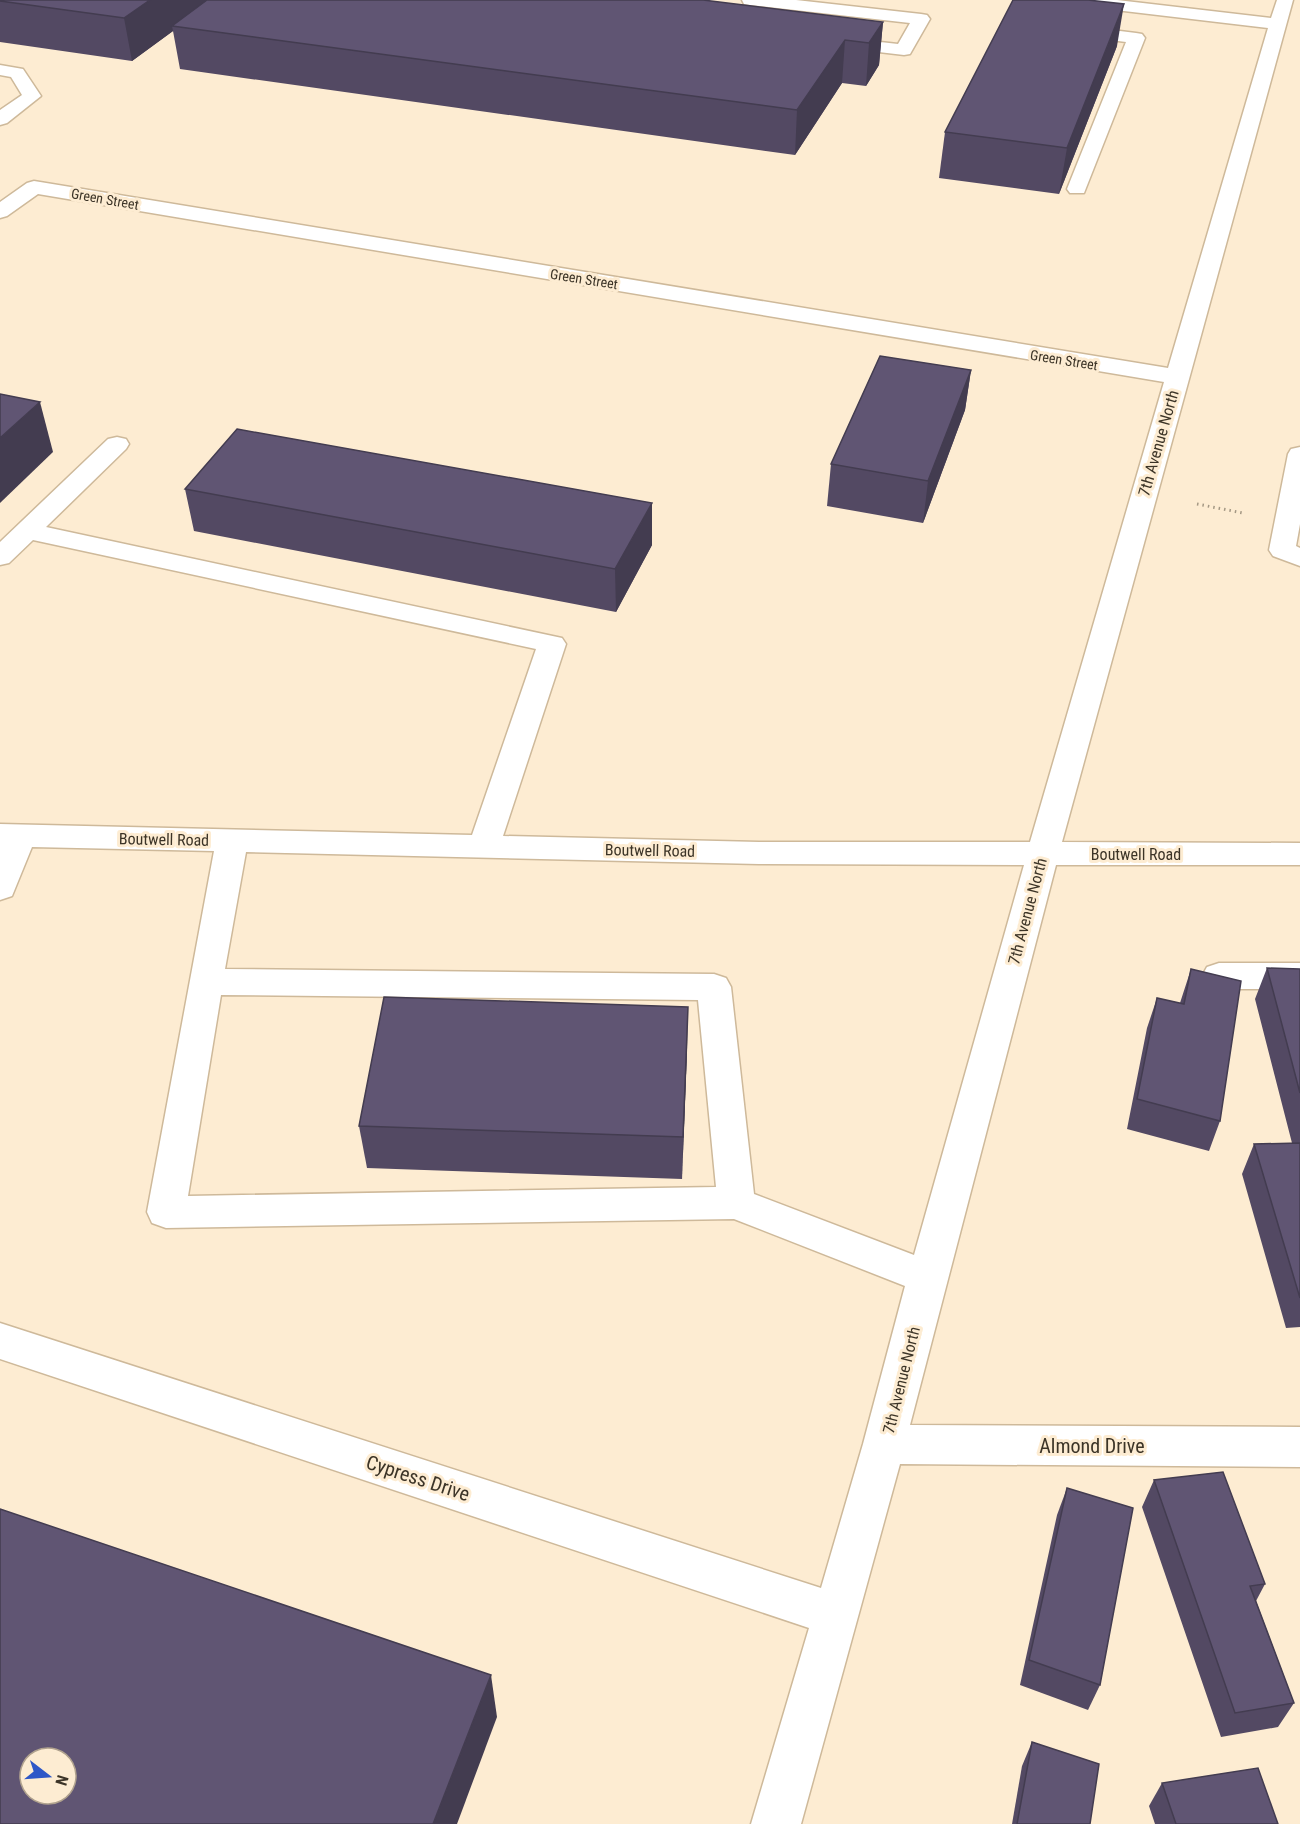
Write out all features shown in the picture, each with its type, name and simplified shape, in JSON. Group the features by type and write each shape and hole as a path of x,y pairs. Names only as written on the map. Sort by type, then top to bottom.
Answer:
{"street":[{"path":"750,0 921,19 904,50 824,41"},
{"path":"1024,0 1014,23 1136,38 1077,189"},
{"path":"1073,0 1278,24"},
{"name":"7th Avenue North","path":"776,1824 884,1444 1042,854 1285,0"},
{"path":"0,70 17,73 32,96 0,119"},
{"name":"Green Street","path":"0,212 34,187 1177,377"},
{"path":"0,558 117,444"},
{"path":"1300,454 1282,550 1300,558"},
{"path":"27,531 552,644 484,846"},
{"path":"0,888 10,835"},
{"name":"Boutwell Road","path":"10,835 747,852 1300,854"},
{"path":"232,840 166,1212 736,1203 927,1277"},
{"path":"1219,976 1300,976"},
{"path":"206,981 714,987 736,1203"},
{"name":"Cypress Drive","path":"0,1341 836,1615"},
{"name":"Almond Drive","path":"884,1444 1300,1447"}],"path":[{"path":"1197,504 1250,514"}],"building":[{"path":"0,0 150,0 124,18"},
{"path":"207,0 703,0 883,22 869,43 845,40 797,110 172,26"},
{"path":"1013,0 1088,0 1124,4 1067,148 945,132"},
{"path":"880,356 971,370 928,481 831,464"},
{"path":"0,394 40,402 0,438"},
{"path":"237,429 652,503 615,569 185,489"},
{"path":"1267,968 1300,969 1300,1093"},
{"path":"1191,969 1241,981 1220,1121 1137,1099 1157,998 1184,1004"},
{"path":"384,997 688,1007 683,1137 359,1126"},
{"path":"1300,1143 1300,1298 1254,1144"},
{"path":"1223,1472 1265,1584 1250,1586 1294,1703 1235,1713 1154,1480"},
{"path":"1067,1488 1133,1508 1100,1685 1029,1660"},
{"path":"0,1509 491,1675 433,1824 0,1824"},
{"path":"1032,1742 1099,1764 1090,1824 1017,1824"},
{"path":"1258,1768 1278,1824 1176,1824 1162,1783"}]}
